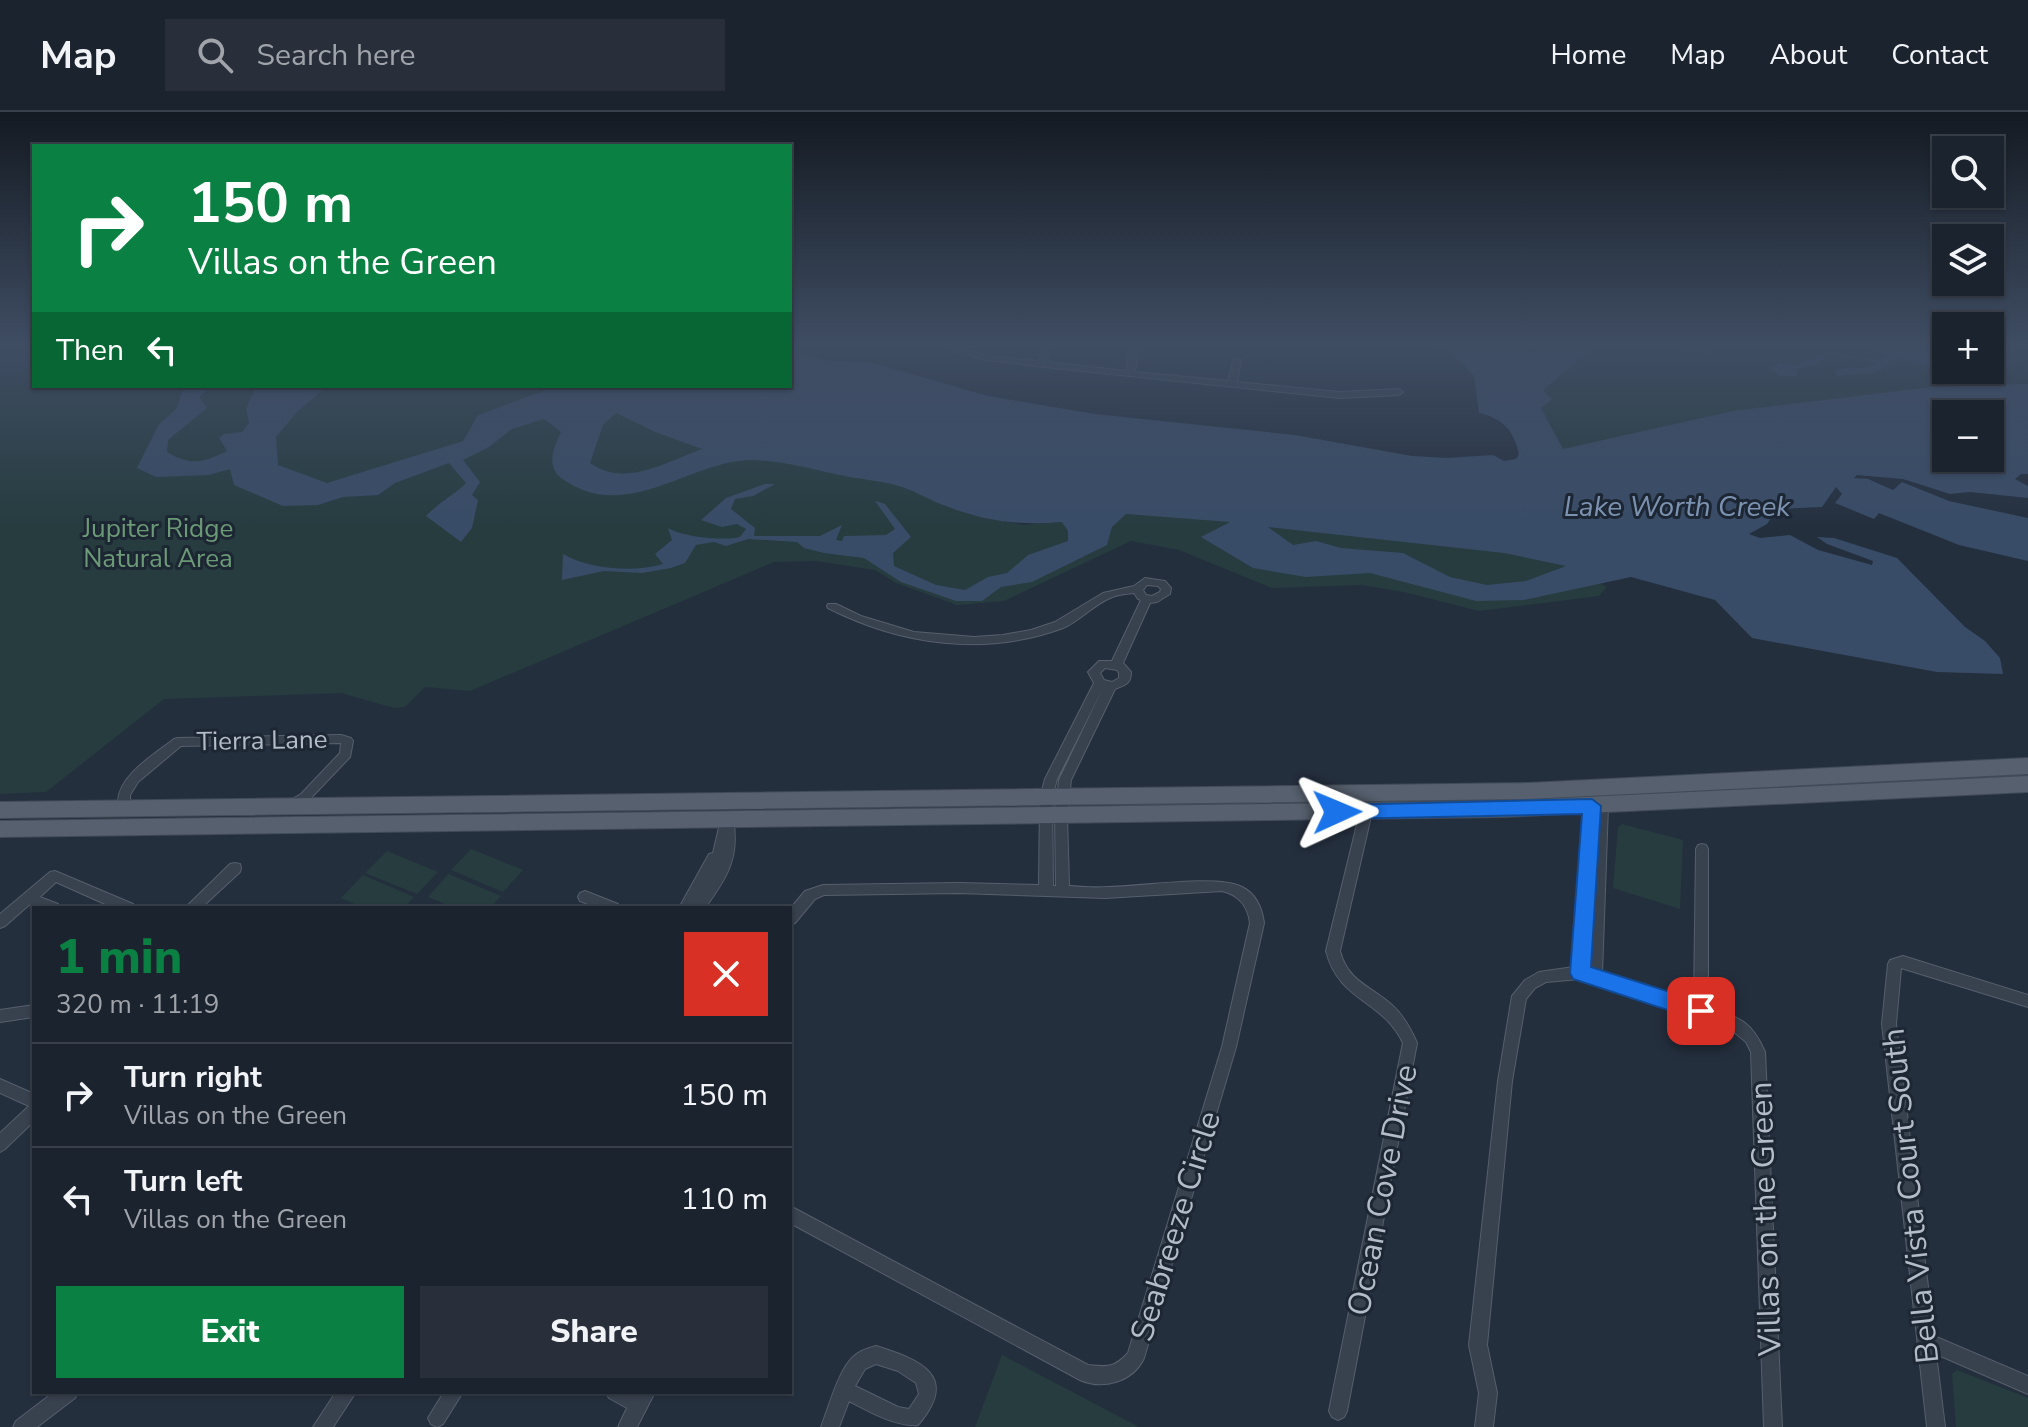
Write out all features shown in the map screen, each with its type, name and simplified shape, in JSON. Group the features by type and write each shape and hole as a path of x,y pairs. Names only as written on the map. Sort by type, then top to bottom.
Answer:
{"main road":[{"path":"1054,807 1184,814 2028,766"},
{"path":"1861,793 1881,784 1936,781 1945,771"},
{"path":"1971,787 1975,776 2028,773"},
{"path":"1503,809 1510,799 1659,791 1679,784"},
{"path":"0,829 730,810 1369,802 1503,809 2028,784"},
{"path":"0,810 289,806 730,810"}],"street":[{"path":"832,606 871,622 936,639 991,642 1061,624 1107,595 1137,589 1149,580 1164,585 1166,591 1163,597 1147,599"},
{"path":"1137,589 1147,599"},
{"path":"1116,665 1147,599"},
{"path":"1103,664 1116,665 1125,672 1125,680 1105,684 1094,676 1096,669 1103,664"},
{"path":"1055,892 1046,863 1054,807 1105,684"},
{"name":"Tierra Lane","path":"132,809 124,801 131,782 178,742 347,741 346,754 305,797 289,806"},
{"name":"Ocean Cove Drive","path":"1338,1411 1410,1043 1397,1019 1353,987 1335,965 1333,951 1369,802"},
{"path":"1588,975 1597,806"},
{"path":"1054,807 1063,862 1055,892"},
{"path":"714,883 730,810"},
{"path":"699,906 729,857 730,810"},
{"path":"1701,1011 1702,849"},
{"path":"687,906 719,852"},
{"path":"1046,863 1063,862"},
{"path":"194,906 235,868"},
{"path":"0,922 55,876 123,906"},
{"name":"Seabreeze Circle","path":"792,917 810,895 823,890 1105,893 1227,886 1244,895 1256,913 1257,923 1229,1047 1156,1295 1130,1364 1107,1376 1086,1374 792,1215"},
{"path":"585,897 608,906"},
{"path":"29,898 48,906"},
{"name":"Bella Vista Court South","path":"1936,1427 1889,1024 1895,964 1903,962 2028,1001"},
{"name":"Villas on the Green","path":"1484,1427 1488,1393 1478,1345 1505,1081 1519,996 1530,984 1544,976 1588,975 1733,1022 1751,1037 1758,1052 1773,1427"},
{"path":"0,1016 32,1011"},
{"path":"3,1091 32,1100"},
{"path":"0,1144 32,1113"},
{"path":"1925,1341 2028,1385"},
{"path":"830,1427 844,1390 856,1364 864,1356 876,1355 917,1370 927,1381 929,1395 923,1409 912,1419 896,1415 844,1390"},
{"path":"22,1427 66,1394"},
{"path":"322,1427 346,1394"},
{"path":"437,1418 453,1394"},
{"path":"627,1427 642,1398"}],"green space":[{"name":"Jupiter Ridge Natural Area","path":"0,404 656,404 903,487 971,515 1024,525 1143,509 1432,538 1566,563 1607,587 1599,596 1479,611 1362,585 1272,588 1179,550 1131,541 1004,601 957,605 896,583 875,570 816,561 774,562 470,691 425,687 405,707 394,708 341,693 164,699 46,792 0,794"},
{"path":"1541,404 1913,404 1585,454 1551,446 1541,423"},
{"path":"1622,824 1683,840 1680,909 1613,888 1618,827"},
{"path":"471,849 523,870 503,892 451,870"},
{"path":"387,851 438,872 417,894 365,873"},
{"path":"448,874 501,896 492,906 450,906 428,897"},
{"path":"363,875 414,897 406,906 359,906 341,898"},
{"path":"1002,1355 1139,1427 975,1427"},
{"path":"1957,1370 2028,1398 2028,1427 1956,1427 1952,1374"}],"water":[{"name":"Lake Worth Creek","path":"178,404 204,404 207,408 168,440 167,452 197,461 227,451 219,438 224,434 242,432 249,423 248,404 306,404 276,437 278,465 327,483 463,441 478,415 507,404 1038,404 1095,414 1295,435 1412,456 1447,458 1493,455 1504,461 1516,459 1519,454 1514,438 1506,426 1479,413 1478,404 1545,404 1541,408 1563,449 1733,411 1788,404 1932,404 1932,472 2004,472 2004,404 2028,404 2028,474 2021,474 2015,479 2028,486 2028,498 1970,492 1950,494 1903,479 1857,475 1854,478 1868,479 1893,490 1902,482 1949,501 2028,518 2028,561 1959,545 1879,513 1874,519 1835,503 1842,494 1836,487 1822,507 1777,509 1767,524 1749,534 1760,538 1790,535 1818,550 1872,565 1873,561 1827,544 1817,537 1834,538 1897,558 1965,627 1985,641 2000,658 2003,674 1937,672 1752,638 1715,600 1631,577 1524,600 1476,601 1370,573 1306,577 1253,568 1201,537 1230,522 1126,514 1112,527 1107,545 1032,582 1001,587 982,601 956,601 901,582 864,558 824,553 804,548 797,542 748,539 726,546 714,542 696,545 685,563 671,568 642,573 604,571 562,580 563,554 612,568 663,564 655,554 672,540 668,528 703,537 740,537 746,529 737,524 722,527 701,520 726,498 765,484 775,484 753,496 735,499 731,509 755,528 754,536 820,536 842,525 836,540 842,541 844,536 886,535 895,529 875,501 885,504 911,537 893,553 894,566 936,585 965,590 988,577 1007,573 1028,555 1068,541 1068,531 1062,522 1016,523 987,518 883,482 761,460 726,463 634,493 611,495 587,492 564,480 554,470 553,451 561,432 544,419 512,429 489,447 463,460 480,482 472,495 478,500 472,528 461,542 426,516 466,483 449,463 395,483 378,495 343,497 318,505 283,506 234,485 230,469 209,475 156,477 137,468 159,424","holes":["616,413 655,432 702,449 660,466 631,473 603,470 590,463 603,425","1268,527 1504,553 1566,566 1526,581 1487,585 1450,577 1403,553 1341,548 1316,541 1293,545"]}],"route":[{"path":"1337,812 1592,806 1580,973 1701,1011"}]}
